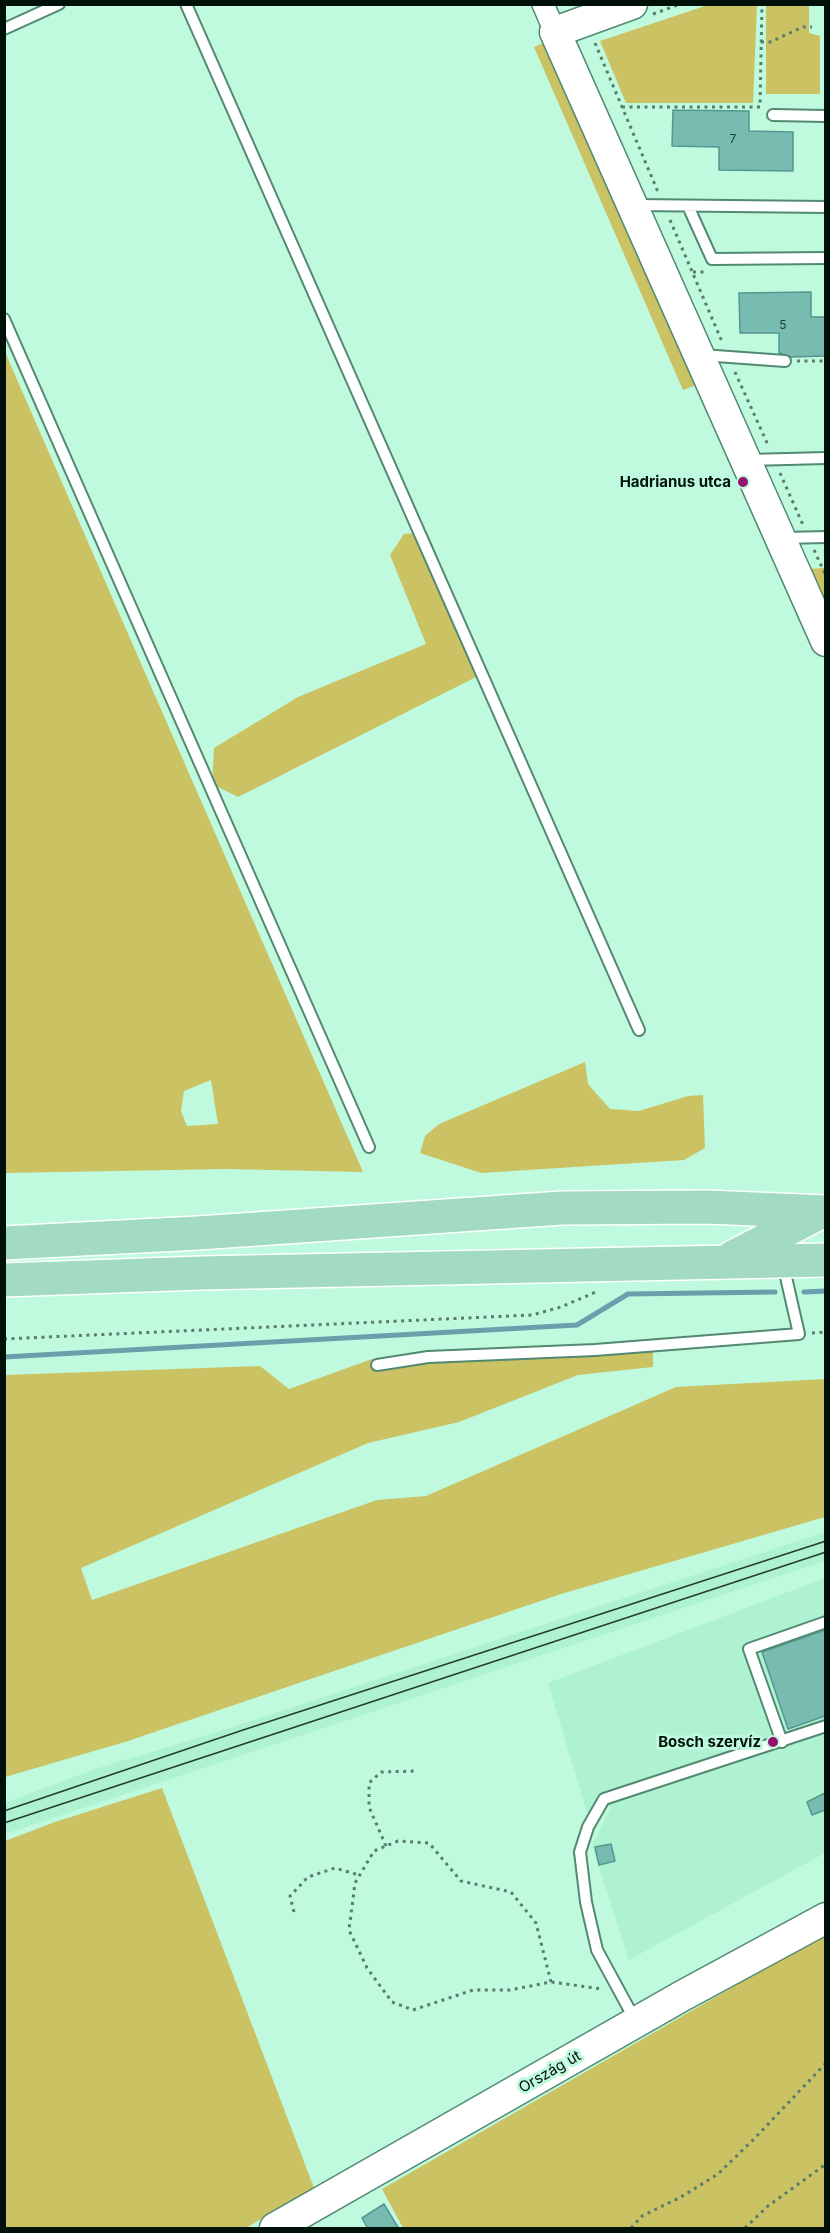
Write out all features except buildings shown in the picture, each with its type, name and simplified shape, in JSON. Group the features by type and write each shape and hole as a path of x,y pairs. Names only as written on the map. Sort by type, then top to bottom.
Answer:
{"main road":[{"path":"4,1243 198,1233 562,1208 707,1207 824,1211"},
{"path":"726,1261 824,1211"},
{"path":"4,1281 201,1273 825,1260"}],"street":[{"path":"543,4 698,354 760,459 794,537 825,640"},
{"path":"555,32 632,4"},
{"name":"Ország út","path":"275,2229 682,1996 825,1918"}],"lane":[{"path":"4,29 59,4"},
{"path":"186,4 639,1030"},
{"path":"773,116 825,116"},
{"path":"632,206 825,207"},
{"path":"688,206 712,259 825,258"},
{"path":"4,319 369,1147"},
{"path":"698,354 785,361"},
{"path":"760,459 825,458"},
{"path":"794,537 825,537"},
{"path":"377,1365 429,1357 595,1350 799,1334 781,1260"},
{"path":"782,1742 748,1649 825,1622"},
{"path":"637,2023 597,1950 586,1902 580,1852 588,1827 604,1799 825,1726"}],"path":[{"path":"622,107 760,107 762,4"},
{"path":"586,21 728,357 760,459 794,537 825,576"},
{"path":"761,42 770,42 803,27 812,27"},
{"path":"785,361 825,361"},
{"path":"4,1339 532,1315 598,1291"},
{"path":"386,1846 369,1807 369,1783 381,1772 417,1771"},
{"path":"551,1982 536,1923 511,1892 461,1881 429,1844 398,1841 374,1851 355,1882 349,1930 367,1968 392,2002 413,2010 472,1990 510,1990 551,1982 619,1991"},
{"path":"294,1912 290,1896 308,1877 335,1868 359,1875"},
{"path":"631,2229 642,2216 681,2198 718,2174 825,2063"},
{"path":"745,2229 768,2206 825,2164"}],"shaded area":[{"path":"708,5 757,5 753,103 626,103 600,41"},
{"path":"766,5 809,5 809,33 820,36 820,94 766,94"},
{"path":"548,41 699,384 683,390 534,47"},
{"path":"4,352 363,1172 225,1169 5,1173","holes":["211,1080 218,1124 187,1126 181,1111 184,1091"]},
{"path":"427,532 486,672 238,797 212,784 214,748 298,697 426,644 390,555 404,534"},
{"path":"825,568 825,611 807,569"},
{"path":"585,1062 588,1084 610,1109 639,1111 688,1096 703,1095 705,1148 684,1160 481,1173 420,1153 425,1136 439,1124"},
{"path":"653,1348 653,1367 578,1375 459,1422 368,1443 81,1568 92,1600 377,1500 426,1496 676,1387 825,1379 825,1517 561,1594 125,1742 5,1777 4,1375 260,1366 289,1389 372,1359"},
{"path":"825,1532 825,1561 5,1834 5,1803 95,1769 214,1733"},
{"path":"825,1578 825,1853 629,1960 592,1846 610,1809 604,1791 589,1819 548,1683"},
{"path":"162,1788 314,2188 246,2228 5,2228 5,1841 55,1822"},
{"path":"825,1934 825,2228 403,2228 382,2189"}],"waterway":[{"path":"804,1292 826,1291"},
{"path":"4,1357 577,1325 628,1294 775,1292"}],"tram line":[{"path":"4,1811 243,1730 826,1541"},
{"path":"4,1823 826,1552"}],"place":[{"name":"Hadrianus utca","path":"743,482"},
{"name":"Bosch szervíz","path":"773,1742"}]}
